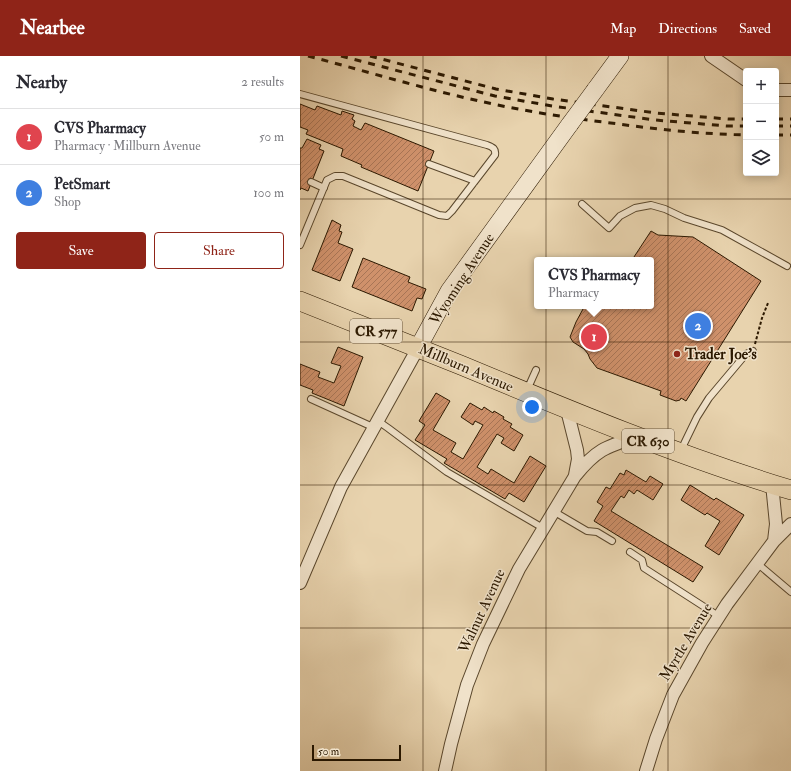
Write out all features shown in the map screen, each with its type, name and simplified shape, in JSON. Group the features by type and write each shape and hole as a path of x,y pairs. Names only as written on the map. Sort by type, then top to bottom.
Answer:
{"main road":[{"name":"Wyoming Avenue","path":"418,348 449,292 620,56"},
{"name":"Millburn Avenue","path":"300,301 418,348 526,394 636,437 791,490"}],"street":[{"path":"711,56 743,78"},
{"path":"779,90 791,90"},
{"name":"Wyoming Avenue","path":"300,583 341,487 418,348"},
{"name":"Walnut Avenue","path":"567,410 577,450 578,459 575,476"},
{"name":"Walnut Avenue","path":"445,771 467,685 483,644 519,569 575,476 586,462 601,450 636,437"},
{"name":"Myrtle Avenue","path":"772,484 776,524 774,541"},
{"name":"Myrtle Avenue","path":"646,771 673,695 702,643 774,541 791,524"}],"lane":[{"path":"300,94 495,149 495,156 447,216 443,216 343,176 335,176 327,180 300,245"},
{"path":"429,164 475,181"},
{"path":"311,182 324,188"},
{"path":"582,204 609,228 620,216 635,208 651,205 665,209 684,218 722,230 787,266"},
{"path":"680,453 697,417 709,398 746,354 753,351"},
{"path":"526,394 536,370"},
{"path":"311,399 388,428 447,472 543,528"},
{"path":"553,512 587,531 597,532 612,541"},
{"path":"630,552 642,560 644,568 720,617"},
{"path":"758,564 791,592"}],"path":[{"path":"753,351 762,318 768,303"}],"building":[{"path":"300,104 315,110 317,106 341,115 342,111 354,115 352,119 355,121 353,126 361,130 365,123 434,151 418,191 361,167 362,165 341,156 343,149 306,134 308,130 300,127"},
{"path":"307,139 321,145 319,149 324,151 308,191 301,188 300,190 300,148 302,148"},
{"path":"332,220 341,225 339,231 342,232 338,243 353,249 340,281 312,270"},
{"path":"651,231 658,235 693,237 761,281 686,401 681,398 680,400 676,401 660,395 661,391 597,368 584,349 573,342 570,337 583,309 654,309 654,257 634,257"},
{"path":"363,258 410,277 408,282 426,289 422,299 417,298 412,311 352,287"},
{"path":"338,347 363,357 344,406 312,393 313,390 300,385 300,364 320,372 318,377 334,383 341,366 331,363"},
{"path":"436,393 450,401 433,430 456,443 451,452 463,459 483,425 475,421 473,425 461,417 470,403 482,410 484,407 493,413 494,411 504,417 503,419 512,424 510,427 523,435 514,451 501,443 504,438 497,434 477,467 488,474 491,469 514,483 530,456 546,466 524,502 509,493 505,499 444,463 447,459 415,440 425,425 419,421"},
{"path":"626,470 646,482 650,476 663,484 653,500 637,490 634,494 629,490 624,498 621,496 611,511 703,567 693,582 594,521 603,506 597,502 606,487 610,489 620,473 624,475"},
{"path":"690,485 714,500 716,498 744,515 719,555 705,546 720,521 707,513 705,515 681,500"}],"railway":[{"path":"308,56 447,93 524,110 651,128 698,133 743,135"},
{"path":"341,56 495,96 552,106 655,120 743,126"},
{"path":"370,56 496,89 553,99 656,113 743,119"},
{"path":"779,119 791,119"},
{"path":"779,126 791,126"},
{"path":"779,135 791,135"}],"place":[{"name":"PetSmart","path":"698,326"},
{"name":"CVS Pharmacy","path":"594,337"},
{"name":"Trader Joe's","path":"677,354"}]}
